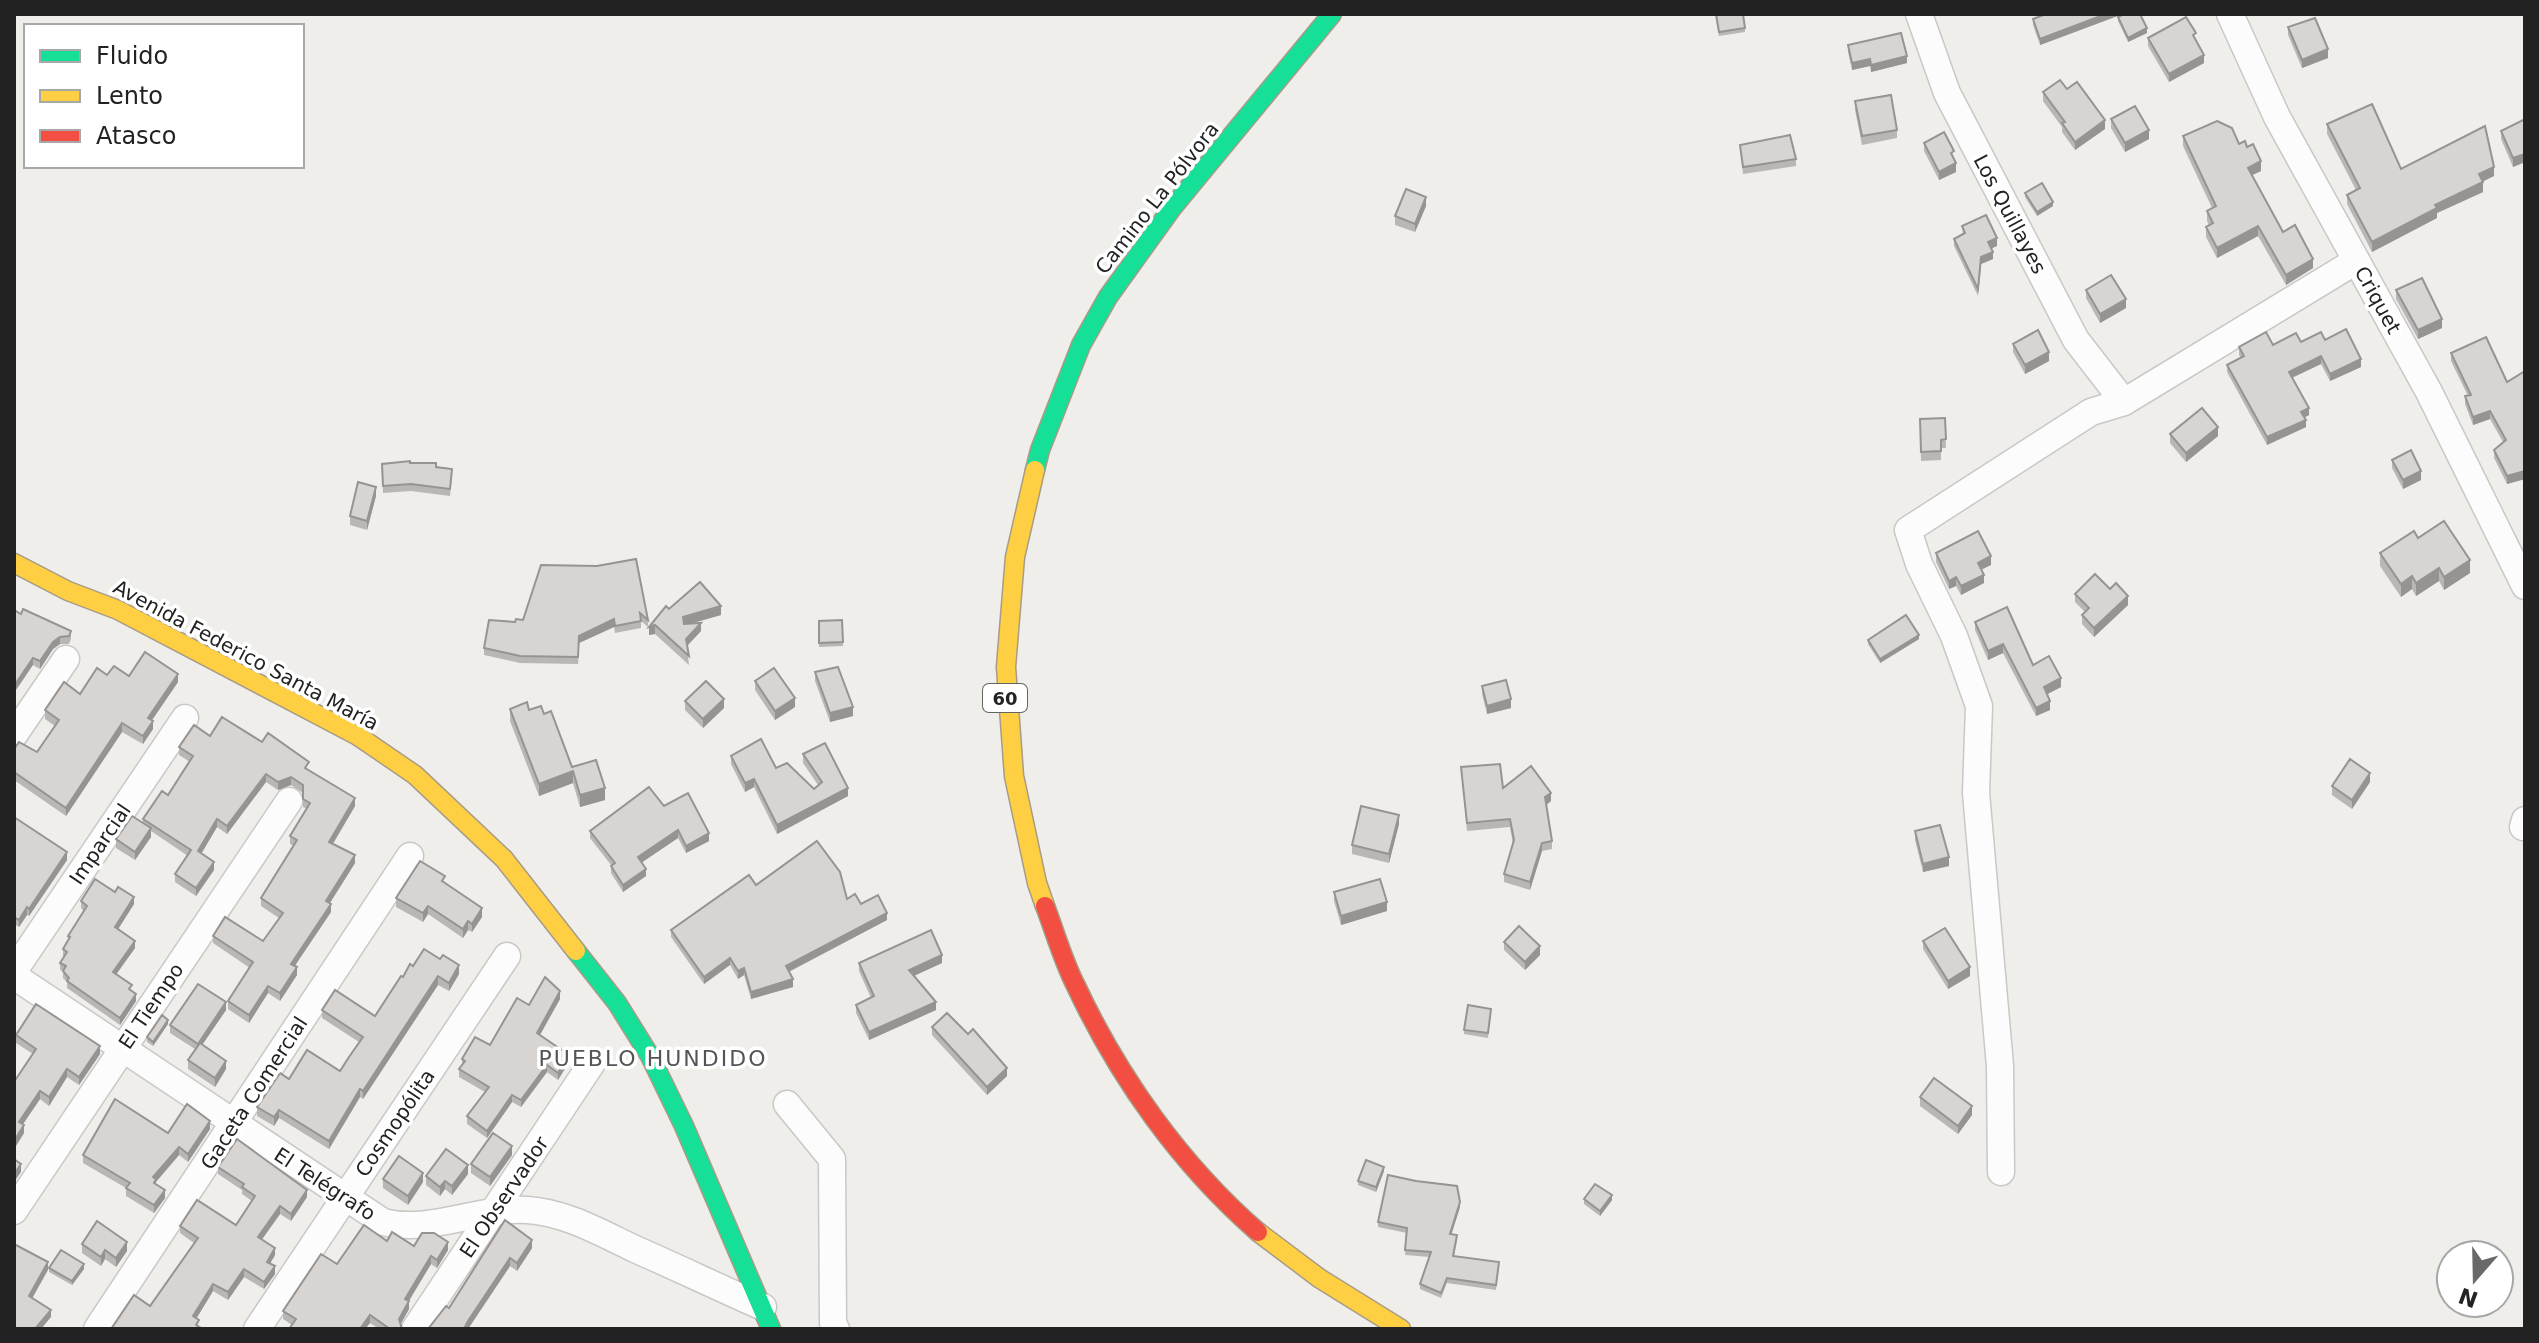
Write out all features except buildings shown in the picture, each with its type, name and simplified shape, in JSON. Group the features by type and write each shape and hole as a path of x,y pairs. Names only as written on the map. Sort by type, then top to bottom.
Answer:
{"main road":[{"name":"Camino La Pólvora","path":"1332,14 1146,242 1102,307 1078,352 1043,440 1020,531 1006,638 1006,707 1017,807 1038,891 1079,994 1120,1070 1188,1162 1250,1225 1324,1283 1401,1329"},
{"name":"Avenida Federico Santa María","path":"14,563 68,591 118,610 358,736 415,775 480,835 512,870 617,1003 650,1056 691,1141 767,1318"}],"street":[{"name":"Los Quillayes","path":"1919,14 1947,93 2076,340 2124,402"},
{"name":"Criquet","path":"2230,14 2277,117 2429,392 2525,586"},
{"path":"2001,1172 2000,1066 1976,793 1979,706 1954,636 1919,564 1908,530 2091,412 2124,402 2356,261"},
{"path":"14,735 66,659"},
{"name":"Imparcial","path":"14,974 185,718"},
{"name":"El Tiempo","path":"14,1211 289,801"},
{"name":"Gaceta Comercial","path":"97,1329 410,856"},
{"name":"Cosmopólita","path":"257,1329 507,956"},
{"name":"El Telégrafo","path":"14,974 122,1050 383,1222 422,1225 524,1210 557,1215 767,1318"},
{"name":"El Observador","path":"415,1329 592,1063"},
{"path":"787,1104 832,1159 833,1323 836,1329"}],"traffic: fast":[{"path":"1035,470 1081,345 1108,297 1172,208 1332,14"},
{"path":"576,951 617,1003 650,1056 684,1126 771,1329"}],"traffic: slow":[{"path":"1035,470 1015,557 1006,667 1014,776 1037,883 1045,906"},
{"path":"14,563 68,591 118,610 358,736 415,775 504,859 576,951"},
{"path":"1258,1232 1319,1278 1401,1329"}],"traffic: jam":[{"path":"1045,906 1071,976 1132,1087 1203,1178 1258,1232"}],"district":[{"name":"PUEBLO HUNDIDO","path":"653,1058"}]}
